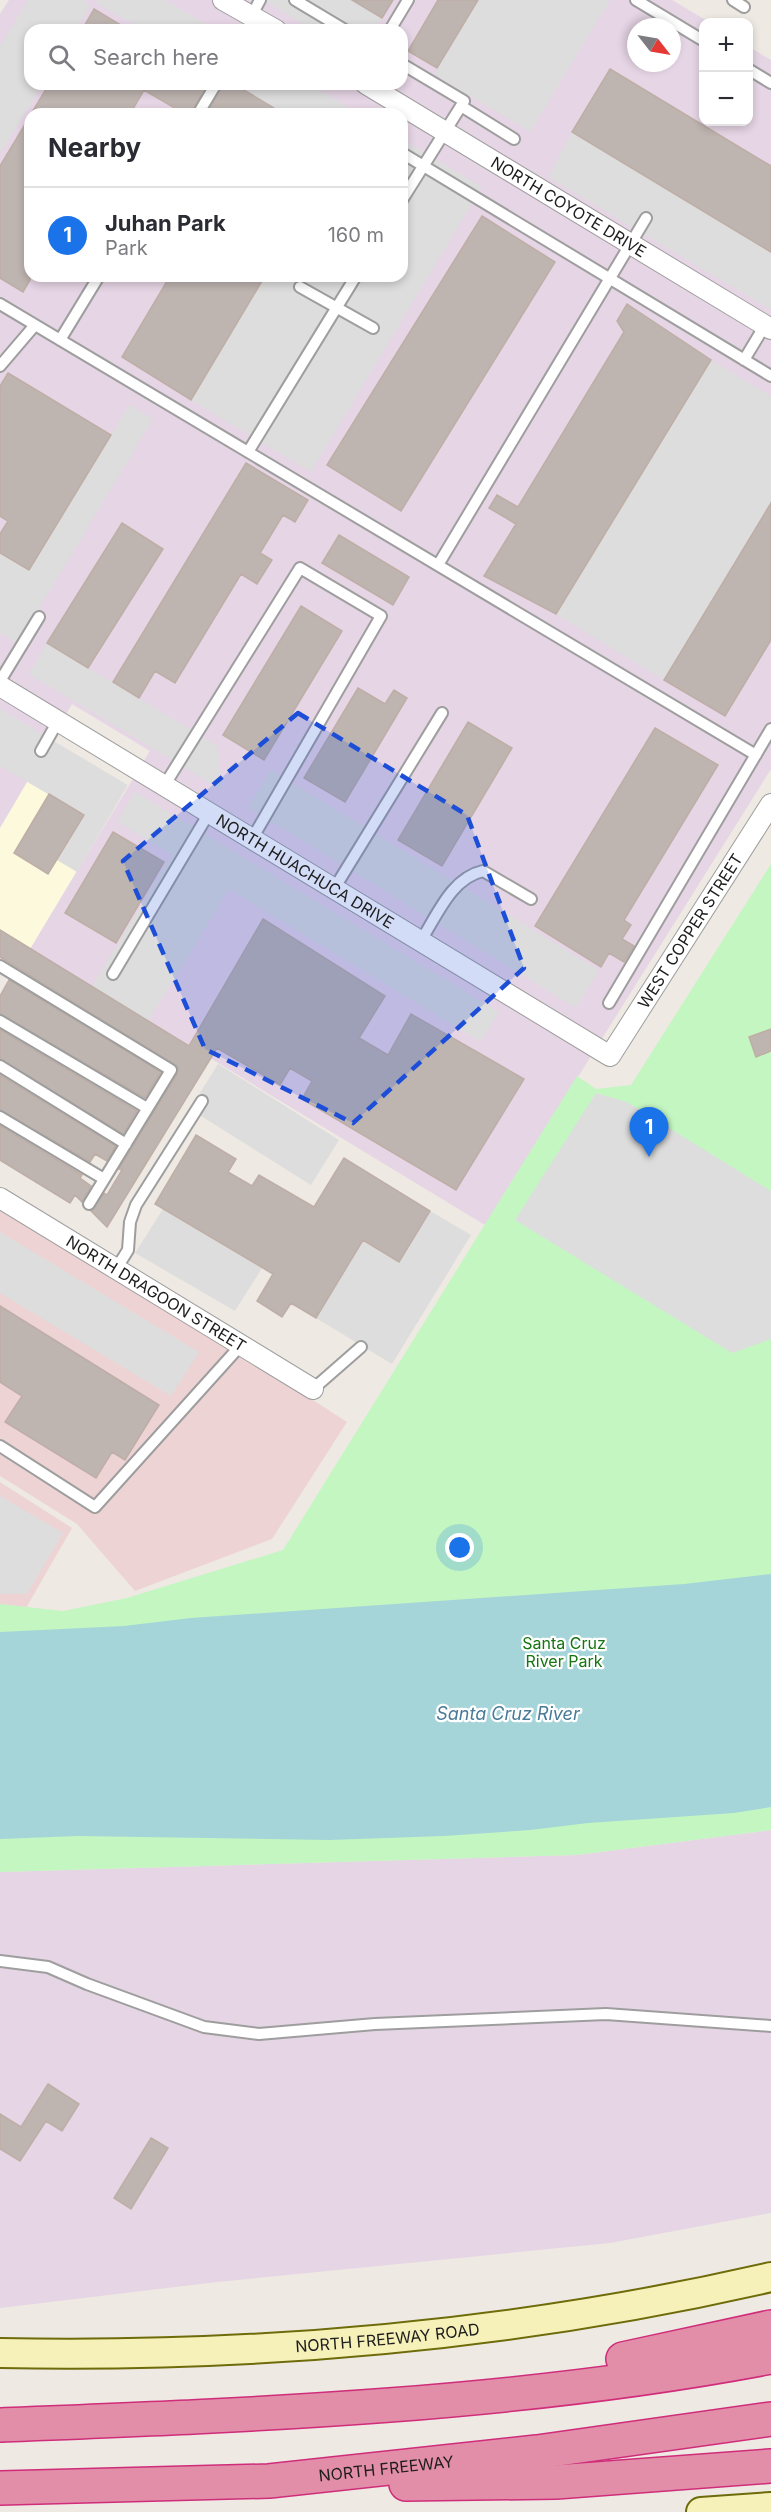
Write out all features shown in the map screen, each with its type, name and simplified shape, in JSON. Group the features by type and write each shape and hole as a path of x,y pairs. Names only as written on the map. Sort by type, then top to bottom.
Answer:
{"highway":[{"path":"408,2402 566,2372 771,2327"},
{"path":"0,2425 243,2415 493,2395 771,2357"},
{"name":"NORTH FREEWAY","path":"0,2488 269,2481 548,2450 771,2419"},
{"path":"269,2481 475,2485 556,2482 771,2466"},
{"path":"0,2500 212,2483"}],"main road":[{"name":"NORTH FREEWAY ROAD","path":"0,2353 188,2352 289,2348 516,2324 617,2308 771,2277"},
{"path":"701,2512 771,2507"}],"street":[{"path":"223,0 254,16"},
{"name":"NORTH COYOTE DRIVE","path":"376,90 406,108"},
{"name":"NORTH COYOTE DRIVE","path":"408,110 768,327"},
{"name":"NORTH HUACHUCA DRIVE","path":"0,686 610,1056"},
{"name":"WEST COPPER STREET","path":"610,1056 771,804"},
{"name":"NORTH DRAGOON STREET","path":"0,1198 313,1389"}],"lane":[{"path":"295,0 335,24"},
{"path":"394,24 408,0"},
{"path":"636,0 699,38"},
{"path":"733,0 744,7"},
{"path":"408,68 464,101"},
{"path":"753,72 771,83"},
{"path":"202,108 212,90"},
{"path":"408,190 461,106 514,138"},
{"path":"408,157 771,376"},
{"path":"438,565 646,218"},
{"path":"60,340 95,282"},
{"path":"248,452 352,282"},
{"path":"300,286 373,328"},
{"path":"0,304 756,755"},
{"path":"0,366 35,325"},
{"path":"744,360 768,327"},
{"path":"164,786 300,568 381,616 252,839"},
{"path":"0,681 39,616"},
{"path":"334,889 442,713"},
{"path":"41,751 58,721"},
{"path":"609,1003 771,729"},
{"path":"113,974 209,813"},
{"path":"420,942 456,885 470,874 483,871 531,899"},
{"path":"1,968 171,1070 89,1204"},
{"path":"0,1021 147,1108"},
{"path":"0,1066 126,1144"},
{"path":"116,1269 128,1250 130,1222 136,1205 202,1101"},
{"path":"0,1117 104,1179"},
{"path":"0,1446 96,1507 241,1345"},
{"path":"313,1389 361,1347"},
{"path":"0,1961 48,1967 87,1984 204,2026 259,2034 375,2024 606,2014 771,2026"}],"highlighted area":[{"path":"298,713 467,815 524,968 353,1123 205,1049 123,861"}],"shaded area":[{"path":"9,0 672,0 702,18 699,18 699,126 753,126 753,49 771,60 771,769 485,1225 30,949 150,751 72,704 0,829 0,14"},
{"path":"28,0 82,0 91,5 80,24 24,24 24,90 39,90 28,108 24,108 24,115 0,154 0,46"},
{"path":"98,0 164,0 206,24 133,24 96,3"},
{"path":"263,0 352,0 382,18 378,24 303,24"},
{"path":"478,0 610,0 530,132 434,74"},
{"path":"244,90 320,90 350,108 274,108"},
{"path":"572,132 771,252 771,310 548,177"},
{"path":"408,143 482,187 311,472 191,400 261,282 408,282"},
{"path":"711,360 771,396 771,503 664,680 556,614"},
{"path":"129,405 153,419 18,644 0,633 0,553 29,570"},
{"path":"47,643 218,746 222,790 29,674"},
{"path":"0,709 128,785 77,872 57,860 84,815 0,766"},
{"path":"52,740 128,785 30,949 0,930 0,828"},
{"path":"271,770 599,970 576,1008 248,807"},
{"path":"135,792 499,1012 481,1042 229,889 148,1022 91,988 172,855 117,821"},
{"path":"218,1064 339,1140 311,1185 190,1109"},
{"path":"596,1093 627,1102 771,1191 771,1339 732,1353 515,1220"},
{"path":"163,1209 262,1268 235,1311 135,1253"},
{"path":"0,1211 240,1353 347,1422 272,1539 135,1591 77,1524 0,1476"},
{"path":"430,1211 471,1235 392,1364 316,1318 363,1240 399,1262"},
{"path":"0,1232 199,1352 171,1396 0,1293"},
{"path":"0,1482 72,1528 22,1615 0,1612"},
{"path":"0,1496 63,1533 27,1594 0,1594"},
{"path":"771,1830 771,2213 610,2243 217,2282 0,2308 0,1872 577,1855"}],"green space":[{"name":"Santa Cruz River Park","path":"771,864 771,1830 577,1855 0,1872 0,1604 63,1611 127,1598 283,1550 577,1076 596,1089 631,1085"}],"water":[{"name":"Santa Cruz River","path":"771,1574 771,1807 734,1813 444,1836 329,1840 78,1836 0,1839 0,1632 124,1626 191,1618 684,1584"}],"building":[{"path":"352,0 393,0 382,18"},
{"path":"438,0 478,0 437,68 408,51"},
{"path":"94,9 119,24 85,24"},
{"path":"610,69 699,123 699,126 705,126 771,166 771,252 572,132"},
{"path":"45,90 144,90 134,108 35,108"},
{"path":"144,90 204,90 194,108 175,108"},
{"path":"220,90 244,90 274,108 210,108"},
{"path":"24,126 24,282 29,282 23,292 0,278 0,166"},
{"path":"482,216 555,262 401,511 327,465"},
{"path":"166,282 261,282 191,400 122,357"},
{"path":"627,304 711,360 556,614 484,576 516,524 489,508 497,495 518,507 624,332 617,321"},
{"path":"8,373 111,435 29,570 0,553 0,534 8,521 0,516 0,386"},
{"path":"246,463 308,500 295,522 283,515 260,553 272,560 257,584 241,574 175,683 155,671 139,698 113,682"},
{"path":"771,503 771,640 725,716 664,680"},
{"path":"122,523 163,549 88,668 47,643"},
{"path":"339,535 409,577 393,605 322,563"},
{"path":"301,606 342,631 264,760 223,735"},
{"path":"358,688 385,704 394,690 407,698 345,802 304,778"},
{"path":"468,722 512,748 442,866 398,840"},
{"path":"655,728 718,765 624,920 631,925 622,939 634,946 624,962 609,953 601,967 535,926"},
{"path":"49,794 84,815 48,874 14,853"},
{"path":"113,832 164,862 116,943 65,913"},
{"path":"263,919 385,996 359,1038 388,1055 411,1014 524,1079 456,1190 302,1099 312,1081 290,1068 280,1085 217,1048 107,1227 91,1211 104,1193 107,1195 122,1170 119,1169 177,1074 178,1067 0,957 0,930 189,1046"},
{"path":"9,980 161,1072 145,1098 0,1014 0,996"},
{"path":"771,1029 771,1051 756,1057 749,1037"},
{"path":"0,1030 137,1111 123,1134 0,1059"},
{"path":"0,1075 116,1146 107,1161 95,1154 90,1162 0,1110"},
{"path":"0,1126 82,1175 80,1178 91,1186 82,1202 75,1195 70,1203 0,1160"},
{"path":"196,1135 236,1159 228,1172 252,1186 259,1175 314,1207 344,1158 430,1211 399,1262 363,1240 316,1318 291,1303 282,1317 257,1301 273,1274 155,1204"},
{"path":"0,1306 159,1405 125,1460 112,1452 96,1478 5,1422 22,1396 0,1382"},
{"path":"48,2084 79,2104 62,2131 46,2121 20,2161 0,2149 0,2114 21,2127"},
{"path":"151,2138 168,2148 131,2209 114,2198"}],"place":[{"name":"Juhan Park","path":"649,1157"}]}
